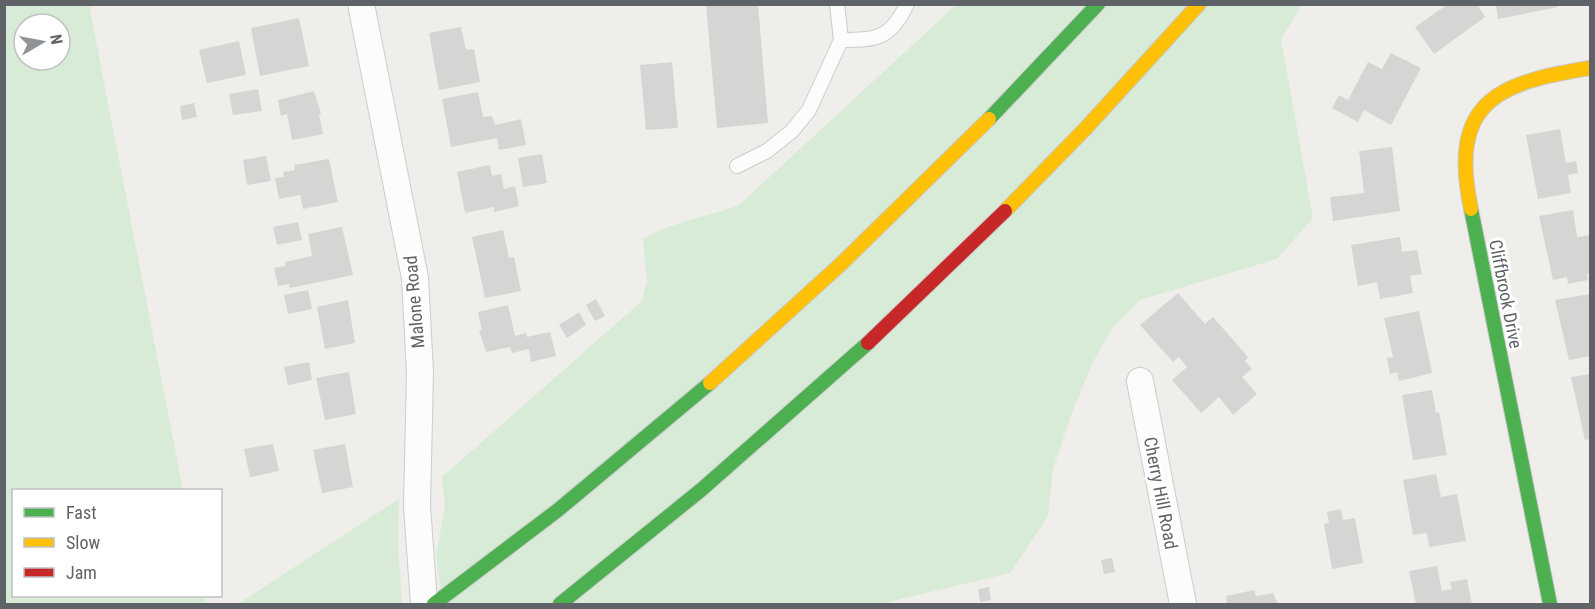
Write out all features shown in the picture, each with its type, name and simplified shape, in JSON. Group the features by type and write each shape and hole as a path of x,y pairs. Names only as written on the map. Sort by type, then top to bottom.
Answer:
{"main road":[{"path":"434,604 524,537 635,447 780,320 935,174 1031,77 1098,4"},
{"path":"560,604 688,502 839,371 1001,216 1153,57 1199,4"},
{"name":"Cliffbrook Drive","path":"1550,604 1466,186 1464,160 1468,131 1480,110 1497,95 1524,81 1590,68"}],"street":[{"name":"Malone Road","path":"361,4 415,278 420,373 417,506 424,604"},
{"name":"Cherry Hill Road","path":"1140,381 1183,604"}],"lane":[{"path":"737,166 767,151 792,132 809,110 841,40 837,4"},
{"path":"841,40 874,40 890,31 907,4"}],"green space":[{"path":"4,5 89,5 183,489 12,489 12,597 204,597 205,604 5,604"},
{"path":"956,5 1302,5 1281,39 1313,218 1277,259 1140,300 1113,327 1092,364 1071,415 1053,469 1048,516 1010,573 880,604 443,604 436,555 445,506 442,477 642,301 647,280 643,239 665,228 739,205"},
{"path":"399,499 398,547 402,604 238,604"}],"building":[{"path":"706,4 758,4 768,123 717,128"},
{"path":"1448,4 1477,4 1485,17 1434,54 1415,27"},
{"path":"1496,4 1557,4 1558,7 1498,19"},
{"path":"299,18 309,66 260,76 251,28"},
{"path":"461,27 466,50 474,49 480,82 439,90 429,33"},
{"path":"239,41 246,75 207,83 199,50"},
{"path":"1391,53 1421,68 1391,125 1364,110 1358,122 1332,108 1339,95 1348,100 1368,62 1382,69"},
{"path":"672,62 678,128 646,130 640,65"},
{"path":"258,89 262,111 233,115 229,94"},
{"path":"314,91 321,114 319,114 323,134 292,140 287,114 281,116 278,100"},
{"path":"478,92 483,117 492,116 495,125 521,119 526,145 499,150 497,138 451,147 442,99"},
{"path":"194,103 197,117 182,120 180,106"},
{"path":"1560,129 1566,163 1576,161 1578,173 1568,175 1571,193 1538,199 1526,135"},
{"path":"1392,147 1400,211 1333,221 1330,197 1364,193 1359,151"},
{"path":"542,154 547,183 523,187 518,158"},
{"path":"266,156 271,181 247,185 243,160"},
{"path":"329,159 338,202 303,209 300,195 279,199 275,178 284,177 283,172 295,170 294,165"},
{"path":"490,165 492,176 501,174 504,189 515,186 519,206 494,212 494,207 465,213 457,172"},
{"path":"1573,210 1577,237 1590,235 1590,273 1587,274 1588,280 1568,284 1567,277 1553,280 1539,216"},
{"path":"298,222 302,240 277,245 273,227"},
{"path":"342,227 353,275 290,288 289,284 278,286 274,268 285,266 285,262 312,256 308,234"},
{"path":"503,230 509,258 514,257 521,291 485,298 472,237"},
{"path":"1400,237 1402,252 1417,250 1422,274 1410,276 1413,293 1380,299 1377,282 1358,286 1351,245"},
{"path":"308,290 312,309 288,314 284,295"},
{"path":"1178,293 1205,324 1213,317 1248,357 1245,361 1252,369 1242,377 1257,394 1233,415 1219,397 1201,413 1172,380 1187,367 1179,357 1173,362 1140,325"},
{"path":"1590,294 1590,356 1569,360 1555,300"},
{"path":"596,299 605,316 595,321 586,305"},
{"path":"348,300 355,343 325,349 317,307"},
{"path":"508,305 515,336 526,333 527,337 550,332 556,356 531,362 529,349 512,353 510,347 486,352 479,330 482,330 478,312"},
{"path":"1419,311 1432,373 1399,381 1397,372 1390,374 1387,358 1393,357 1384,318"},
{"path":"579,312 586,325 567,338 559,325"},
{"path":"309,362 312,380 288,385 284,367"},
{"path":"349,372 356,414 325,420 316,378"},
{"path":"1590,374 1590,439 1585,440 1571,377"},
{"path":"1432,390 1436,413 1439,412 1447,455 1413,460 1402,395"},
{"path":"273,444 279,471 250,477 244,449"},
{"path":"345,444 353,487 322,493 313,450"},
{"path":"1436,474 1441,497 1457,494 1466,541 1429,547 1427,533 1413,535 1403,480"},
{"path":"1341,509 1343,520 1355,518 1363,563 1332,569 1324,524 1329,523 1327,512"},
{"path":"1112,558 1115,572 1104,574 1101,560"},
{"path":"1437,566 1442,591 1452,589 1450,582 1467,579 1472,604 1416,604 1409,571"},
{"path":"989,587 991,600 980,602 978,589"},
{"path":"1254,590 1256,596 1273,593 1278,604 1227,604 1226,596"}],"traffic: fast":[{"path":"989,119 1098,4"},
{"path":"1471,209 1550,604"},
{"path":"560,604 701,490 868,343"},
{"path":"434,604 558,510 710,383"}],"traffic: slow":[{"path":"1005,211 1086,128 1199,4"},
{"path":"1471,209 1466,173 1467,144 1474,122 1487,104 1505,91 1528,81 1590,68"},
{"path":"710,383 841,264 989,119"}],"traffic: jam":[{"path":"868,343 1005,211"}]}
